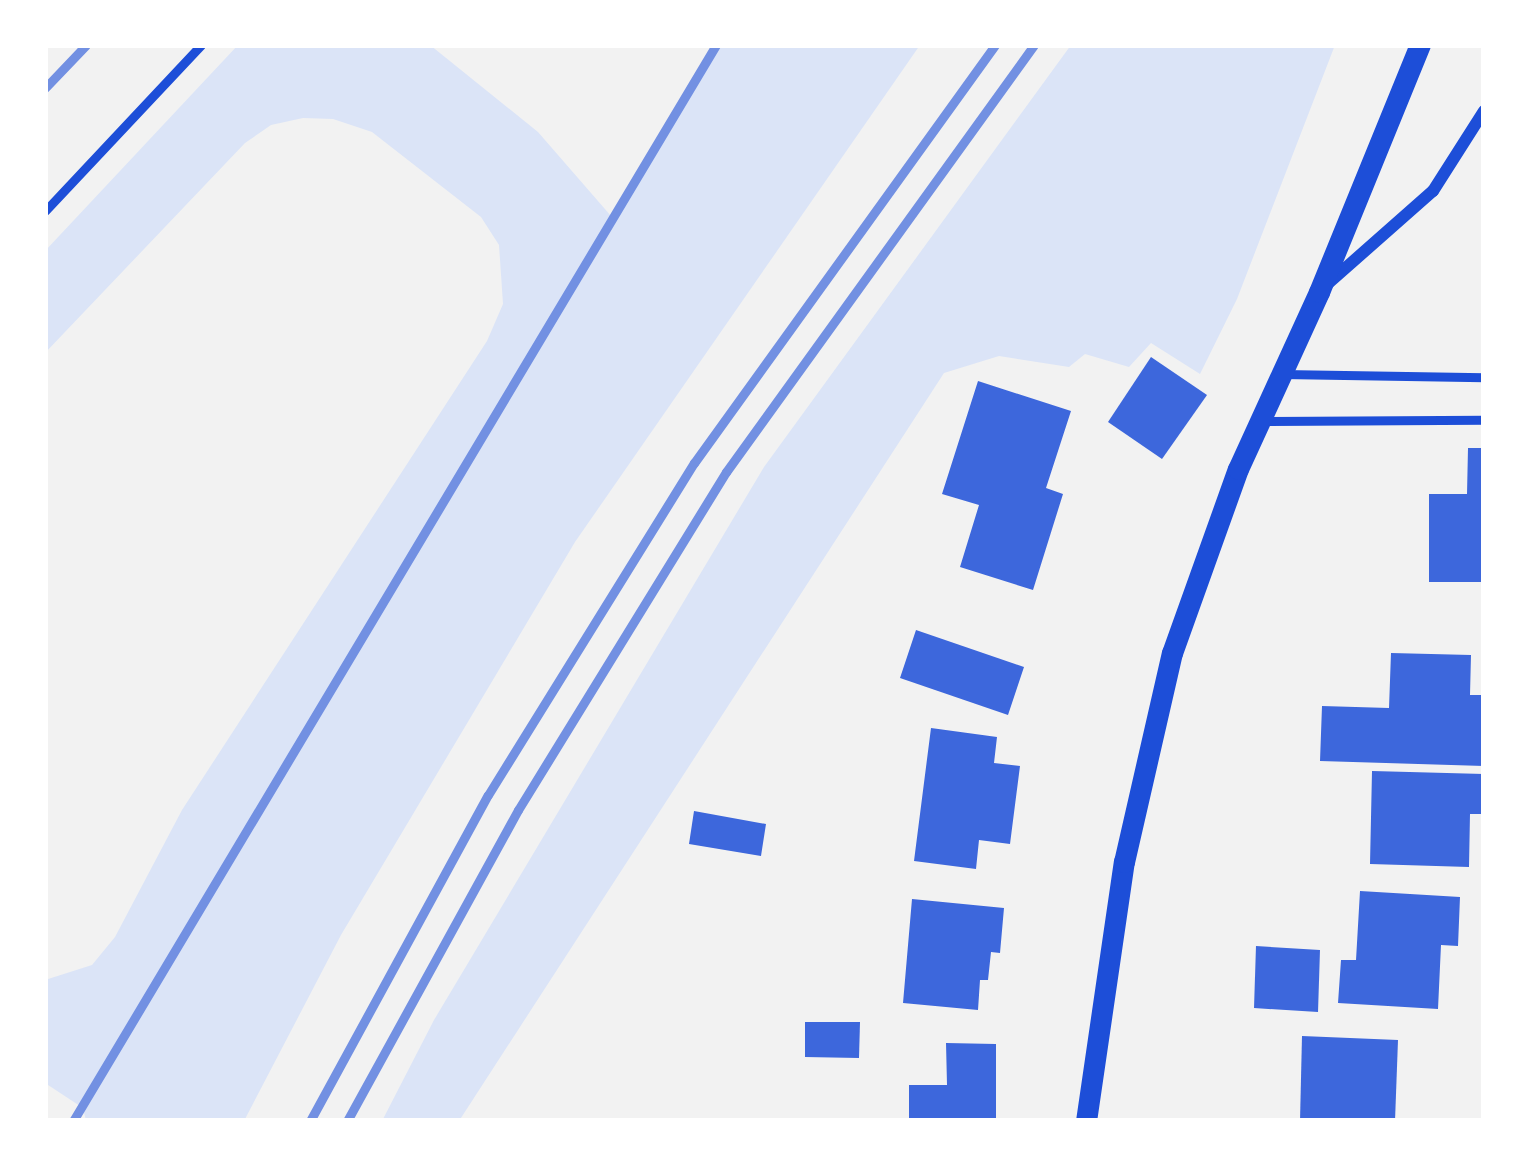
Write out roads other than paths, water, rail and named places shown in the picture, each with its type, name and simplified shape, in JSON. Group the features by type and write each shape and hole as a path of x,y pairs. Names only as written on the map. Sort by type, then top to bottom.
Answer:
{"street":[{"path":"1086,1121 1124,862 1172,653 1261,421 1420,45"},
{"path":"1319,292 1433,191 1484,111"}],"lane":[{"path":"45,211 201,45"},
{"path":"1282,374 1484,377"},
{"path":"1261,421 1484,420"}],"railway":[{"path":"45,88 86,45"},
{"path":"73,1121 716,45"},
{"path":"310,1121 488,795 694,463 995,45"},
{"path":"347,1121 518,810 726,472 1034,45"}]}
